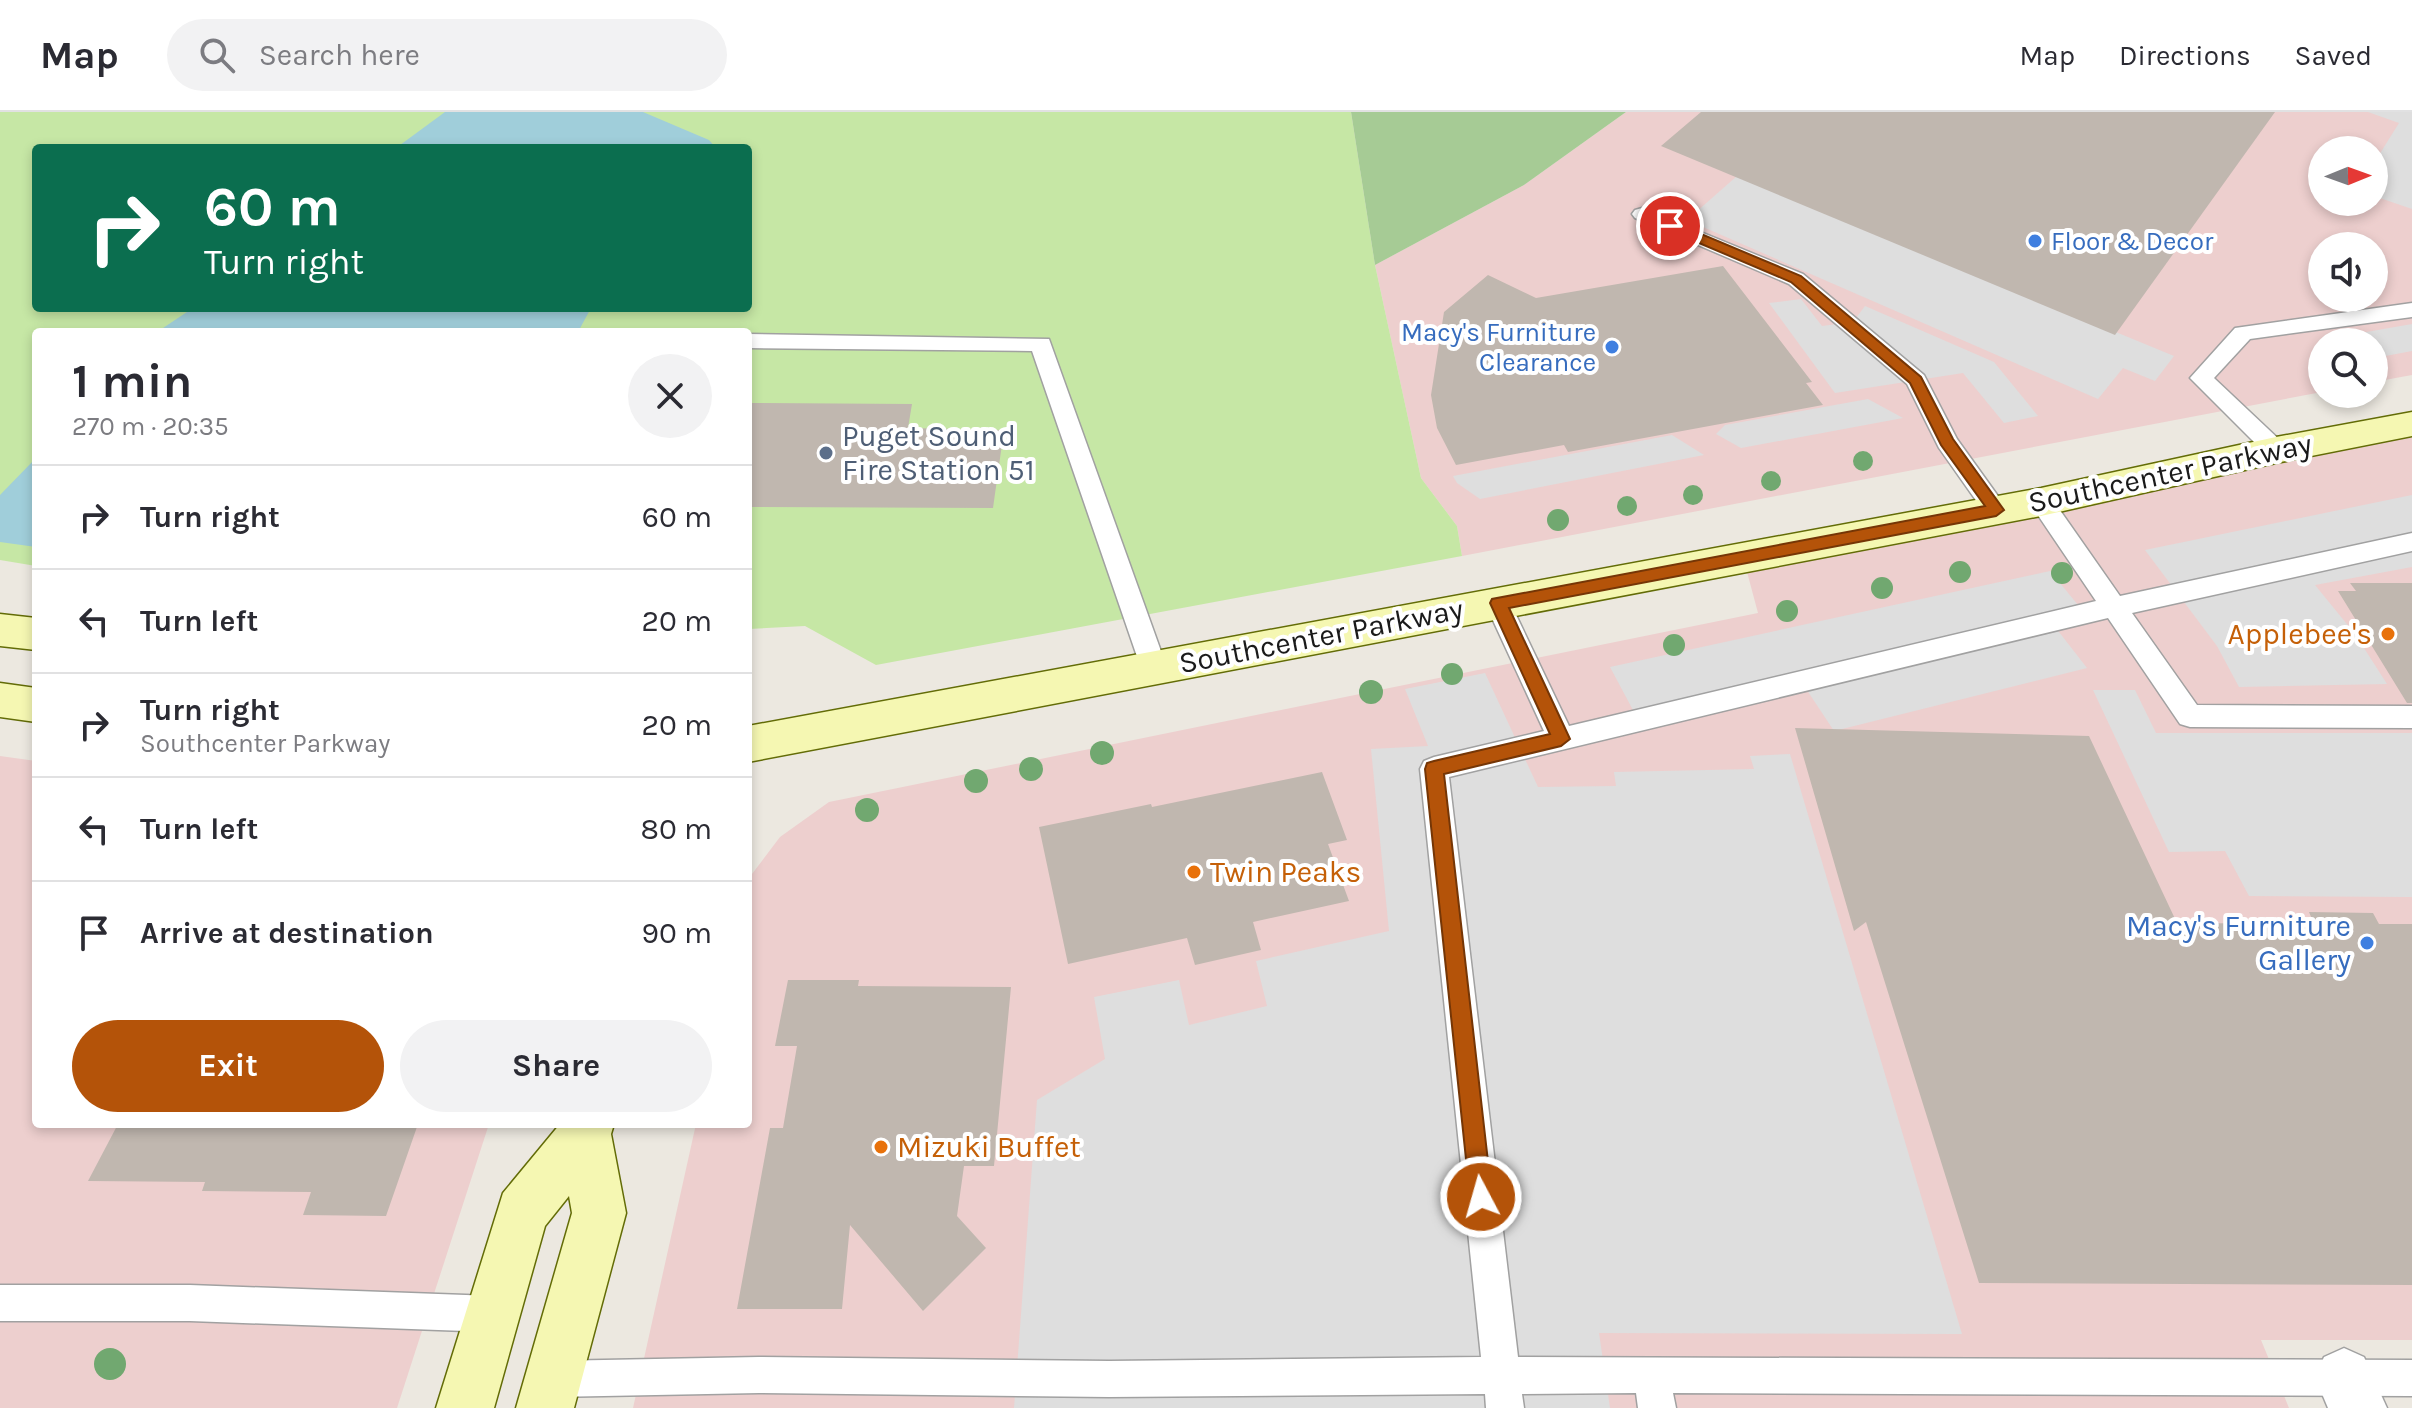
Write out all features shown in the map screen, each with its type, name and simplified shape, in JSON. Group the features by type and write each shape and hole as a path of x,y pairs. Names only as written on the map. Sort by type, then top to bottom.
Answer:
{"main road":[{"name":"Southcenter Parkway","path":"752,743 2041,502 2276,450 2412,424"},
{"path":"0,630 32,634"},
{"path":"0,700 32,704"},
{"path":"465,1408 522,1212 587,1129"},
{"path":"549,1394 599,1213 587,1129"}],"lane":[{"path":"1642,214 1796,279 1808,289 1916,380 1947,442 1996,510"},
{"path":"2276,450 2201,378 2230,344 2243,333 2412,310"},
{"path":"752,341 1041,344 1154,668"},
{"path":"2041,502 2117,606 2190,716 2412,717"},
{"path":"1503,1391 1434,769 2117,606 2412,542"},
{"path":"1498,603 1561,739"},
{"path":"0,1303 190,1303 493,1314"},
{"path":"549,1394 759,1375 1125,1379 1503,1391 2351,1393 2412,1378"}],"shaded area":[{"path":"1626,112 2412,112 2412,375 2388,379 2388,328 2308,328 2308,395 1462,556 1457,526 1421,478 1375,265 1524,185"},
{"path":"2368,112 2412,112 2412,209 2388,201 2388,141 2399,123"},
{"path":"1737,176 2174,356 2155,381 2123,368 2098,399 1687,220"},
{"path":"1801,299 1822,326 1853,322 1865,306 1994,362 2038,416 2004,423 1963,373 1835,393 1769,303"},
{"path":"2412,324 2412,351 2388,356 2388,328"},
{"path":"1868,399 1903,418 1741,448 1716,434 1725,425"},
{"path":"2412,425 2412,1340 2261,1340 2289,1408 633,1408 695,1128 752,1128 752,874 780,837 829,802 1758,613 1743,557"},
{"path":"1672,435 1704,455 1480,499 1457,483 1453,476"},
{"path":"2412,495 2412,567 2315,585 2355,634 2387,684 2239,687 2217,646 2145,550"},
{"path":"2050,571 2078,605 2045,614 2087,668 1834,731 1797,675 1634,712 1610,667"},
{"path":"1485,673 1538,787 1616,786 1614,772 1754,769 1750,756 1790,754 1962,1334 1599,1333 1610,1408 1014,1408 1037,1100 1105,1059 1094,997 1179,980 1189,1025 1267,1006 1256,961 1389,931 1371,749 1428,746 1405,689"},
{"path":"2093,690 2135,690 2156,733 2412,733 2412,897 2249,896 2225,851 2169,852"},
{"path":"0,756 32,760 32,1128 488,1128 397,1408 0,1408"}],"green space":[{"path":"0,112 1351,112 1375,265 1421,478 1457,526 1462,556 876,665 805,626 752,629 752,328 32,328 32,565 0,560"},
{"path":"1351,112 1626,112 1524,185 1375,265"}],"water":[{"path":"445,112 643,112 712,144 401,144"},
{"path":"187,312 589,312 580,328 163,328"},
{"path":"32,462 32,546 0,542 0,495"}],"building":[{"name":"Floor & Decor","path":"1701,112 2275,112 2115,335 1661,146"},
{"name":"Macy's Furniture Clearance","path":"1723,266 1812,382 1806,383 1823,405 1568,452 1564,445 1456,465 1437,428 1431,395 1444,312 1488,275 1536,298"},
{"name":"Puget Sound Fire Station 51","path":"752,403 912,404 908,428 1004,430 993,508 752,507"},
{"name":"Applebee's","path":"2350,583 2412,583 2412,703 2407,703 2338,591 2356,591"},
{"path":"1795,728 2089,736 2177,923 2314,924 2309,912 2373,913 2379,924 2412,924 2412,1285 1979,1283 1866,922 1854,931"},
{"name":"Twin Peaks","path":"1322,772 1347,840 1328,844 1349,901 1253,922 1261,950 1195,965 1187,938 1068,964 1039,827"},
{"name":"Mizuki Buffet","path":"788,980 859,980 858,986 1011,987 994,1166 964,1166 957,1216 986,1248 923,1311 850,1225 842,1309 737,1309 770,1128 783,1128 797,1046 775,1046"},
{"path":"116,1128 417,1128 386,1216 303,1215 311,1192 202,1191 205,1182 88,1181"}],"place":[{"name":"Floor & Decor","path":"2035,241"},
{"name":"Macy's Furniture Clearance","path":"1612,347"},
{"name":"Puget Sound Fire Station 51","path":"826,453"},
{"name":"Applebee's","path":"2388,634"},
{"name":"Twin Peaks","path":"1194,872"},
{"name":"Macy's Furniture Gallery","path":"2367,943"},
{"name":"Mizuki Buffet","path":"881,1147"}],"route":[{"path":"1481,1197 1434,769 1561,739 1498,603 1996,510 1947,442 1916,380 1796,279 1670,226"}]}
